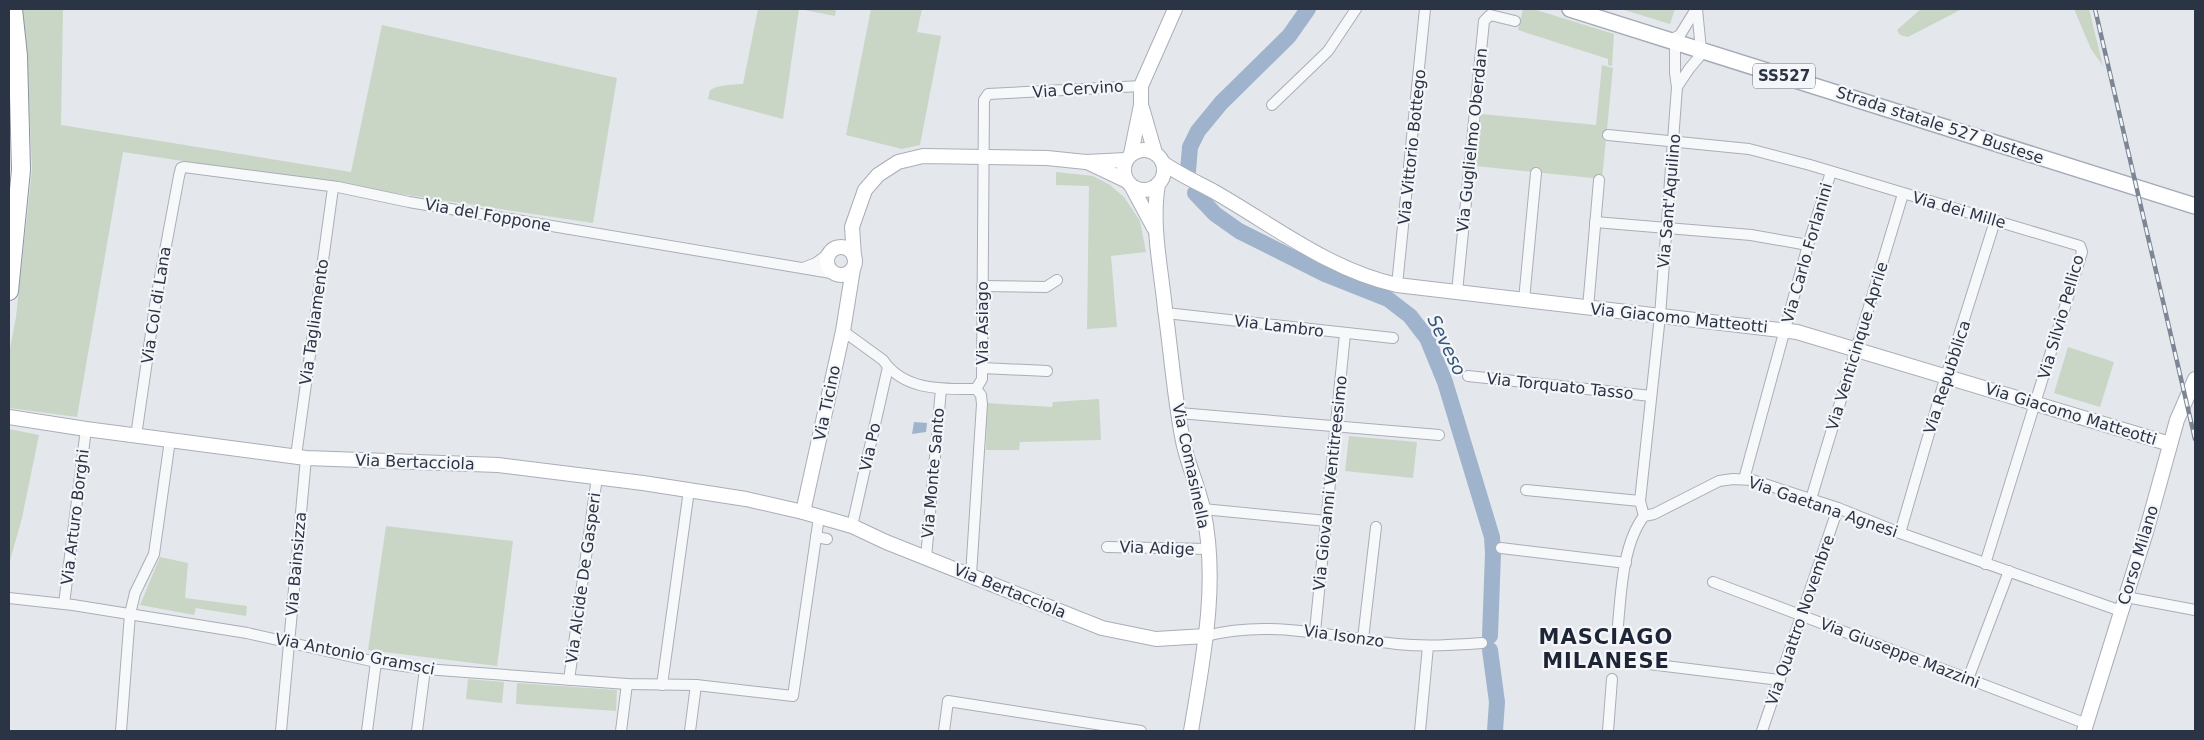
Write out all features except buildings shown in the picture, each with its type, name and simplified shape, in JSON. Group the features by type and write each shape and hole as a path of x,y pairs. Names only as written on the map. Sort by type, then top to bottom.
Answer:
{"highway":[{"path":"9,291 21,170 18,56 13,9"}],"main road":[{"name":"Strada statale 527 Bustese","path":"1570,9 2195,206"}],"street":[{"path":"1130,184 1124,174 1141,105 1141,86 1175,9"},
{"path":"1272,105 1328,50 1356,9"},
{"name":"Via Vittorio Bottego","path":"1397,285 1426,9"},
{"path":"1673,41 1680,35 1697,9"},
{"path":"1697,9 1702,51"},
{"name":"Via Guglielmo Oberdan","path":"1457,292 1484,22 1490,15 1494,15 1515,22"},
{"name":"Via Sant'Aquilino","path":"1640,501 1660,316 1678,87 1673,41"},
{"name":"Via Sant'Aquilino","path":"1678,87 1702,51"},
{"name":"Via Cervino","path":"1015,93 1141,86"},
{"name":"Via Asiago","path":"971,575 982,404 982,395 976,389 980,384 982,368 984,100 988,94 1015,93"},
{"path":"1086,162 1130,184 1147,190 1161,181 1164,171 1141,105"},
{"name":"Via dei Mille","path":"1608,135 1749,150 1831,172 2076,244"},
{"path":"1086,162 1129,157 1140,150 1159,158"},
{"name":"Via Ticino","path":"833,251 852,227 865,190 878,175 898,162 923,156 983,155 1086,162"},
{"name":"Via Giacomo Matteotti","path":"1159,158 1181,178 1201,186 1344,268 1397,285 1785,330 2170,444"},
{"name":"Via del Foppone","path":"179,176 181,168 191,167 354,190 410,202 834,274"},
{"name":"Via Carlo Forlanini","path":"1744,479 1808,245 1831,172"},
{"path":"1524,300 1536,173"},
{"name":"Via Col di Lana","path":"136,436 156,299 179,176"},
{"name":"Via Giacomo Matteotti","path":"1161,181 1181,178"},
{"path":"1588,308 1599,180"},
{"name":"Via Comasinella","path":"1161,181 1155,203 1156,231 1166,312 1182,436 1203,509 1209,566 1206,636 1191,731"},
{"name":"Via Comasinella","path":"1130,184 1156,231"},
{"name":"Via Tagliamento","path":"301,457 333,188"},
{"name":"Via Venticinque Aprile","path":"1811,499 1903,194"},
{"name":"Via Repubblica","path":"1900,533 1995,221"},
{"path":"1595,222 1751,234 1808,245"},
{"name":"Via Ticino","path":"803,512 850,295 854,262 852,227"},
{"name":"Via Silvio Pellico","path":"1985,564 2082,252 2081,248 2076,244"},
{"path":"802,269 816,263 833,251 849,250 854,262 848,274 834,274"},
{"path":"833,251 826,262 850,295"},
{"path":"982,286 1046,287 1057,280"},
{"name":"Via Lambro","path":"1166,312 1393,338"},
{"path":"843,330 883,360 903,379 913,384 941,389 976,389"},
{"name":"Via Giovanni Ventitreesimo","path":"1315,631 1328,521 1345,334"},
{"name":"Via Po","path":"852,526 888,366"},
{"path":"982,368 1048,371"},
{"name":"Via Torquato Tasso","path":"1468,376 1651,396"},
{"name":"Corso Milano","path":"2085,728 2146,532 2177,420 2195,379"},
{"name":"Via Monte Santo","path":"926,558 941,389"},
{"path":"1179,412 1335,428 1439,435"},
{"name":"Via Bertacciola","path":"9,417 136,436 301,457 498,465 597,477 746,499 819,516 852,526 926,558 1102,628 1156,639 1206,636"},
{"name":"Via Arturo Borghi","path":"64,604 86,429"},
{"path":"121,731 130,614 135,593 154,554 170,440"},
{"name":"Via Bainsizza","path":"282,731 301,457"},
{"name":"Via Alcide De Gasperi","path":"568,680 597,477"},
{"name":"Via Gaetana Agnesi","path":"1644,516 1654,514 1706,486 1733,479 1744,479 1838,508 1900,533 2121,612"},
{"path":"662,685 689,490"},
{"path":"1526,490 1640,501 1644,516 1631,542 1626,563 1616,635"},
{"name":"Via Quattro Novembre","path":"1762,731 1838,508"},
{"path":"1203,509 1328,521"},
{"path":"819,516 816,537 827,540"},
{"path":"1363,639 1376,527"},
{"name":"Via Antonio Gramsci","path":"9,598 64,604 247,633 376,662 424,669 627,684 696,685 792,696 816,537"},
{"name":"Via Adige","path":"1106,547 1208,549"},
{"path":"1501,548 1626,563"},
{"path":"1968,679 2009,571"},
{"name":"Via Giuseppe Mazzini","path":"1713,582 1968,679 2085,728"},
{"path":"2126,597 2195,610"},
{"name":"Via Isonzo","path":"1206,636 1220,632 1273,629 1315,631 1363,639 1428,646 1482,643"},
{"path":"1420,731 1428,646"},
{"path":"1616,660 1780,680"},
{"path":"367,731 376,662"},
{"path":"417,731 424,669"},
{"path":"1608,731 1612,679"},
{"path":"622,731 627,684"},
{"path":"690,731 696,685"},
{"path":"944,731 948,701 1141,731"}],"green space":[{"path":"22,9 63,9 61,125 351,172 382,25 617,78 593,223 123,152 77,417 9,408 9,354 16,317 32,170 27,55"},
{"path":"758,9 799,9 783,119 708,99 710,90 714,88 743,84"},
{"path":"799,9 836,9 835,16"},
{"path":"871,9 922,9 917,32 941,36 920,145 902,149 846,135"},
{"path":"1523,9 1533,9 1614,34 1612,66 1608,65 1608,59 1518,30"},
{"path":"1621,9 1675,9 1670,24"},
{"path":"1921,9 1962,9 1908,37 1900,35 1897,30"},
{"path":"2074,9 2089,9 2103,66 2091,49"},
{"path":"1602,65 1613,68 1602,179 1476,166 1481,114 1596,125"},
{"path":"1056,172 1093,176 1110,185 1124,197 1140,221 1146,252 1111,256 1117,327 1087,329 1089,186 1056,185"},
{"path":"2068,347 2114,362 2100,407 2054,393"},
{"path":"1099,399 1101,440 1020,442 1019,450 986,450 987,403 1052,407 1053,402"},
{"path":"9,429 39,435 22,518 9,564"},
{"path":"1349,436 1417,442 1413,478 1345,471"},
{"path":"386,526 513,541 497,666 368,650"},
{"path":"160,557 188,563 185,598 247,606 246,616 196,608 194,615 140,605"},
{"path":"468,679 504,682 502,703 466,699"},
{"path":"517,683 617,690 616,711 516,704"}],"water":[{"path":"914,422 927,423 926,432 912,434"}],"waterway":[{"name":"Seveso","path":"1188,171 1190,147 1198,131 1221,103 1289,36 1308,9"},
{"name":"Seveso","path":"1195,193 1215,214 1239,231 1325,274 1388,299 1410,316 1427,338 1445,382 1492,537 1490,636"},
{"name":"Seveso","path":"1490,650 1497,702 1495,731"}],"railway":[{"path":"2095,9 2195,439"}],"district":[{"name":"MASCIAGO MILANESE","path":"1606,649"}]}
